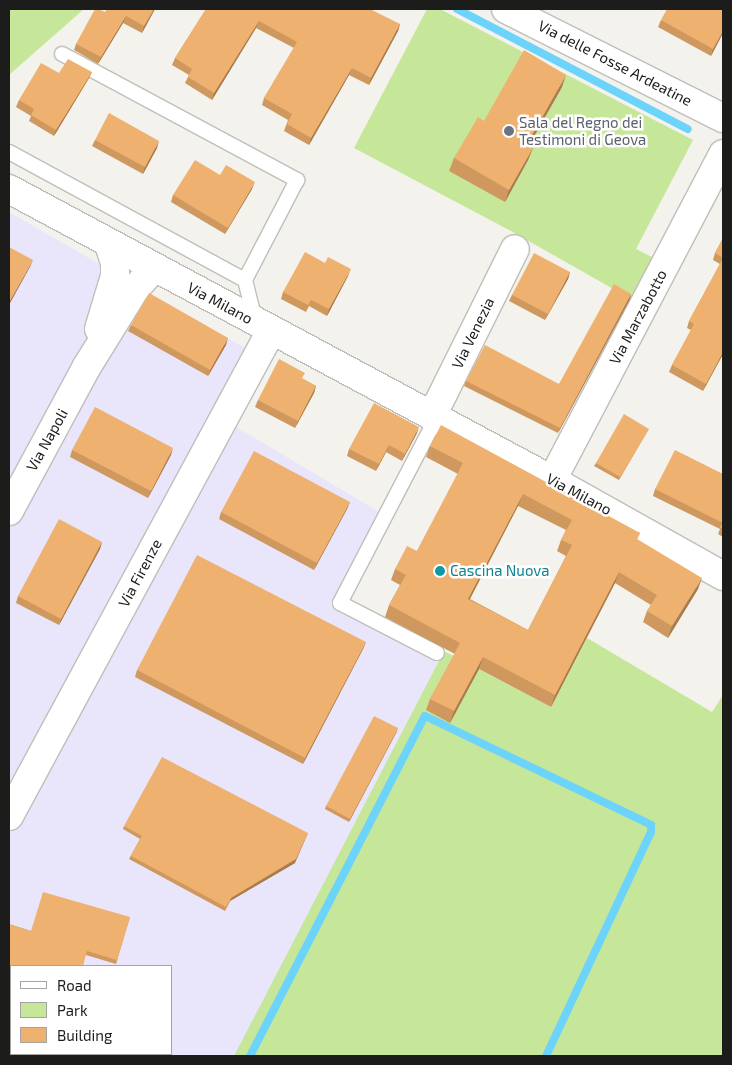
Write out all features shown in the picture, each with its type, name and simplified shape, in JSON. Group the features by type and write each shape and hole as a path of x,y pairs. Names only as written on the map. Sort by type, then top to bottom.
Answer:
{"street":[{"name":"Via delle Fosse Ardeatine","path":"506,9 723,118"},
{"name":"Via Marzabotto","path":"552,480 723,154"},
{"name":"Via Milano","path":"9,189 552,480 723,576"},
{"name":"Via Napoli","path":"86,368 115,276 109,244"},
{"name":"Via Venezia","path":"432,416 515,249"},
{"name":"Via Napoli","path":"9,511 86,368 135,289 154,268"},
{"name":"Via Firenze","path":"9,816 261,325"}],"lane":[{"path":"62,54 297,180 244,280 253,311 261,325"},
{"path":"9,152 244,280"},
{"path":"432,416 430,430 340,603 437,653"}],"shaded area":[{"path":"9,212 245,348 211,412 379,512 331,606 440,658 236,1056 9,1056"}],"green space":[{"path":"9,9 84,9 9,75"},
{"path":"427,9 440,9 693,140 636,249 654,258 631,299 511,231 354,148"},
{"path":"587,638 712,712 723,695 723,1056 234,1056 444,651 551,707"}],"building":[{"path":"95,9 105,12 107,9 154,9 144,26 126,16 101,57 76,44"},
{"path":"206,9 370,9 400,24 371,78 352,68 311,138 287,124 292,114 264,98 297,42 259,21 214,93 188,77 192,69 175,58"},
{"path":"667,9 723,9 723,31 713,49 661,20"},
{"name":"Sala del Regno dei Testimoni di Geova","path":"524,50 566,75 527,144 533,148 509,190 454,158 478,117 484,121"},
{"path":"68,59 92,72 56,130 31,115 34,109 19,100 41,63 59,73"},
{"path":"109,113 159,141 145,167 95,140"},
{"path":"195,160 220,175 226,165 255,182 228,228 173,195"},
{"path":"723,238 723,258 715,253"},
{"path":"9,247 33,260 9,302"},
{"path":"305,252 325,263 328,257 351,269 329,309 311,300 308,305 283,292"},
{"path":"534,253 570,272 548,314 512,295"},
{"path":"723,258 723,352 706,384 672,365 694,324 689,321"},
{"path":"614,284 631,294 560,428 466,381 485,345 559,384"},
{"path":"149,293 228,338 210,370 131,325"},
{"path":"279,359 305,373 302,378 316,386 298,421 258,400"},
{"path":"374,403 419,427 405,454 389,445 379,464 349,449"},
{"path":"95,407 173,448 151,491 72,450"},
{"path":"624,414 649,429 620,477 596,463"},
{"name":"Cascina Nuova","path":"441,425 640,533 637,539 702,578 672,626 647,611 657,595 619,572 555,695 483,657 454,711 430,699 460,643 389,605 406,575 395,569 407,546 417,551 463,463 430,446","holes":["523,494 572,520 561,540 572,545 528,630 468,599"]},
{"path":"675,450 723,474 723,523 655,489"},
{"path":"254,451 350,502 317,563 221,512"},
{"path":"59,519 102,542 61,619 18,596"},
{"path":"197,555 366,642 305,758 137,670"},
{"path":"374,716 398,728 350,819 326,806"},
{"path":"162,757 308,833 296,859 231,898 226,907 131,856 142,836 124,826"},
{"path":"43,892 130,917 117,960 87,951 83,965 10,965 9,1044 9,924 31,931"}],"waterway":[{"path":"457,9 688,129"},
{"path":"250,1056 425,716 651,825 651,832 546,1056"}],"place":[{"name":"Sala del Regno dei Testimoni di Geova","path":"509,131"},
{"name":"Cascina Nuova","path":"440,571"}]}
